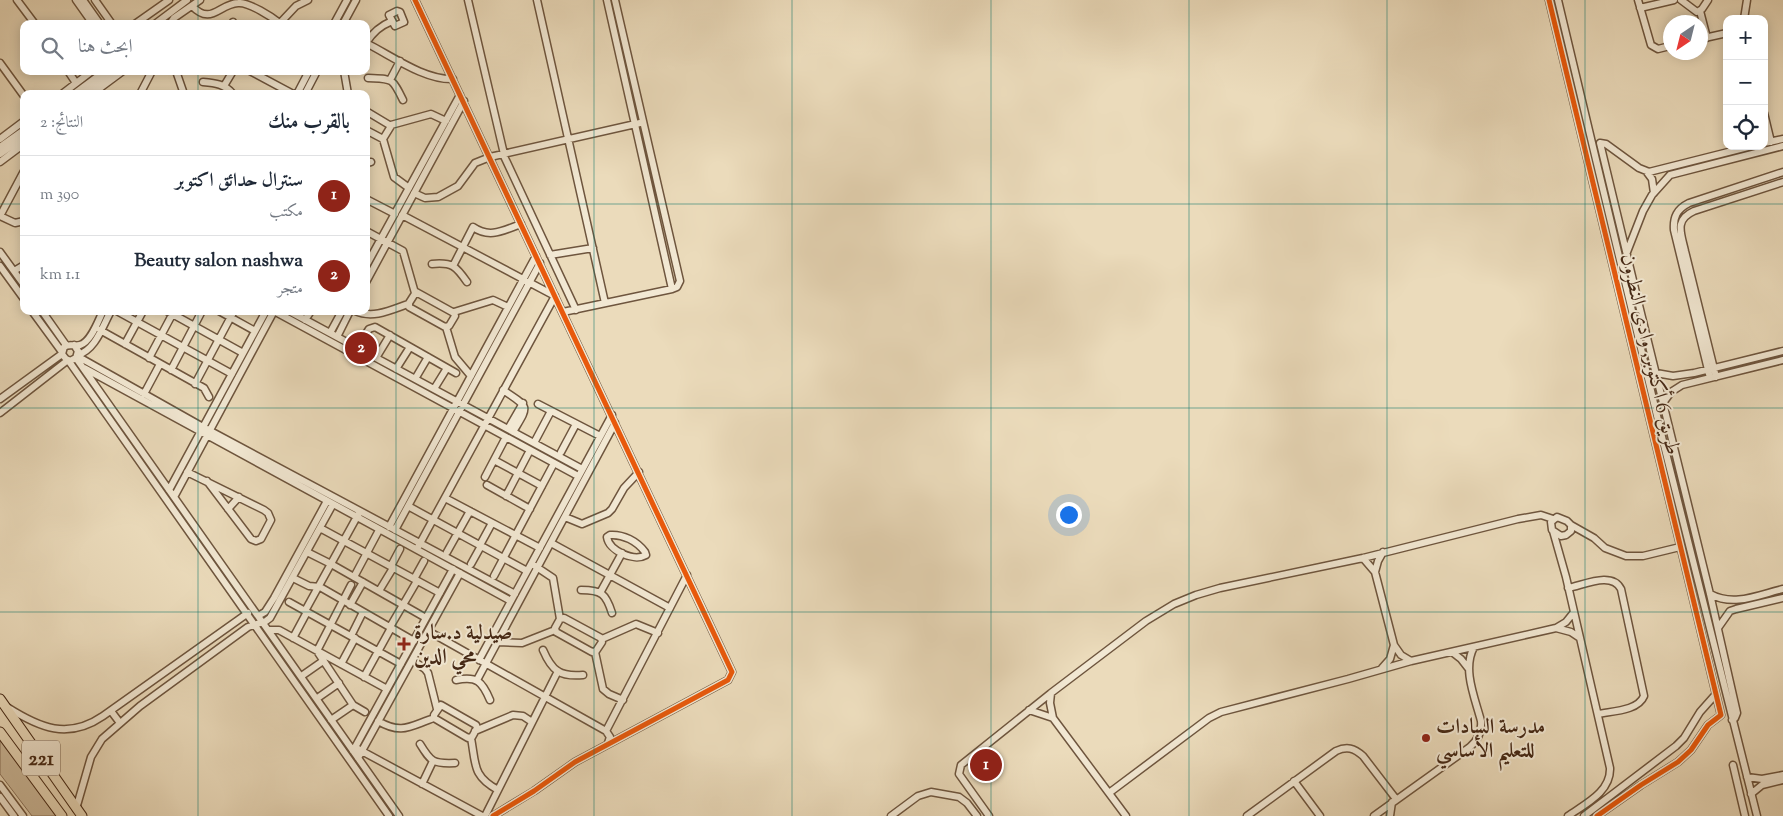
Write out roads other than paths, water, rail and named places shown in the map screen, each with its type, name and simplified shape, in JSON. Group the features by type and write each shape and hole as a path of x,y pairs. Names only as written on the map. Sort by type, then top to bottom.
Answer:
{"highway":[{"name":"221","path":"2,702 79,812"},
{"name":"221","path":"0,732 62,816"}],"street":[{"path":"18,0 31,20"},
{"path":"76,0 90,20"},
{"path":"83,0 97,20"},
{"path":"95,0 109,20"},
{"path":"141,20 169,0"},
{"path":"160,20 187,0"},
{"path":"173,20 200,0"},
{"path":"282,20 296,6 308,0"},
{"path":"345,20 356,0"},
{"path":"415,0 732,669 732,675 728,680 562,770 534,791 493,816"},
{"path":"468,0 504,154 576,310"},
{"path":"537,0 605,303"},
{"path":"607,0 672,288"},
{"path":"563,312 677,287 680,281 615,0"},
{"name":"طريق 6 أكتوبر, وادى النطرون","path":"1549,0 1721,716 1708,725 1691,750 1678,762 1629,792 1597,816"},
{"name":"طريق 6 أكتوبر, وادى النطرون","path":"1558,0 1663,441 1757,816"},
{"path":"1638,0 1651,45 1658,48 1663,47"},
{"path":"1640,8 1674,0"},
{"path":"1681,0 1697,12 1700,11"},
{"path":"1701,15 1700,11 1708,0"},
{"path":"1745,15 1747,0"},
{"path":"336,20 344,1"},
{"path":"192,6 200,13 209,15 232,4 246,3 275,20"},
{"path":"370,37 377,29 392,21"},
{"path":"1708,38 1723,35"},
{"path":"370,44 434,78 453,79"},
{"path":"390,80 400,61"},
{"path":"0,64 20,91"},
{"path":"71,75 76,83"},
{"path":"67,90 87,75"},
{"path":"79,90 100,75"},
{"path":"88,90 109,75"},
{"path":"97,90 118,75"},
{"path":"142,90 150,75"},
{"path":"177,75 183,90"},
{"path":"224,86 231,75"},
{"path":"258,75 287,90"},
{"path":"297,90 307,75"},
{"path":"307,90 315,75"},
{"path":"345,75 347,90"},
{"path":"368,78 379,77 390,80 398,88 402,100"},
{"path":"203,82 218,83 228,90"},
{"path":"443,133 446,121 460,95"},
{"path":"384,240 402,215 412,190 443,133 464,102"},
{"path":"370,113 390,125 432,114 446,121"},
{"path":"370,132 383,139 394,177 424,198 438,197 458,186 475,163 490,157 644,122"},
{"path":"0,139 20,124"},
{"path":"383,139 388,133 390,125"},
{"path":"1,150 20,133"},
{"path":"1,150 20,139"},
{"path":"1768,142 1783,139"},
{"path":"1732,720 1737,713 1718,628 1600,143 1606,144 1646,171 1677,169 1735,150"},
{"path":"1691,165 1715,163 1783,146"},
{"path":"0,162 20,147"},
{"path":"1722,153 1724,161"},
{"path":"1713,156 1715,163"},
{"path":"1626,253 1638,221 1654,193 1667,177 1677,169"},
{"path":"1646,171 1652,179 1654,193"},
{"path":"1713,377 1674,230 1674,219 1680,209 1689,203 1783,172"},
{"path":"20,178 0,216 15,223 20,222"},
{"path":"1711,369 1683,242 1681,222 1694,211 1783,182"},
{"path":"370,272 395,214 412,190"},
{"path":"370,201 395,214"},
{"path":"402,215 555,296"},
{"path":"453,266 473,227 480,231 494,234 521,224"},
{"path":"370,233 399,248 405,254 415,293 408,304 370,315"},
{"path":"550,255 592,248"},
{"path":"0,252 20,279"},
{"path":"370,261 376,256"},
{"path":"392,528 526,281 536,256"},
{"path":"432,264 446,263 453,266 467,282"},
{"path":"460,403 471,376 496,336 508,307 540,263"},
{"path":"0,266 20,294"},
{"path":"14,271 20,267"},
{"path":"415,293 454,312 493,300 508,307"},
{"path":"418,546 555,296"},
{"path":"408,304 410,308 446,327 456,357 471,376"},
{"path":"446,327 449,326 455,316 454,312"},
{"path":"35,315 389,816"},
{"path":"45,315 66,345 89,345"},
{"path":"90,362 86,355 101,315"},
{"path":"0,413 68,360 77,356 89,345 109,315"},
{"path":"124,315 207,361 236,372"},
{"path":"125,344 141,315"},
{"path":"149,358 170,315"},
{"path":"176,315 244,353"},
{"path":"171,370 200,315"},
{"path":"195,384 231,315"},
{"path":"233,315 255,331"},
{"path":"236,372 264,315"},
{"path":"169,490 205,431 236,372 272,315"},
{"path":"285,315 330,333 582,469"},
{"path":"295,315 383,370 578,476"},
{"path":"309,324 310,315"},
{"path":"330,333 340,315"},
{"path":"336,337 348,315"},
{"path":"357,348 371,328 377,328 456,373"},
{"path":"100,330 204,388 209,397"},
{"path":"376,358 390,335"},
{"path":"0,399 62,353 66,345"},
{"path":"74,346 78,351 77,356 82,367 132,439 331,720 360,754 483,816 558,672"},
{"path":"396,369 410,346"},
{"path":"1656,373 1673,376 1694,373 1783,351"},
{"path":"77,356 144,394 158,406"},
{"path":"415,379 428,357"},
{"path":"1663,403 1671,392 1678,387 1783,360"},
{"path":"383,370 386,363"},
{"path":"144,394 160,364"},
{"path":"75,372 82,367"},
{"path":"82,367 418,546 494,579 515,594"},
{"path":"434,389 447,368"},
{"path":"1694,373 1697,381"},
{"path":"103,397 105,389 111,384"},
{"path":"503,390 523,403 525,407 525,411 510,430"},
{"path":"538,404 600,436"},
{"path":"392,528 408,506 456,410"},
{"path":"534,443 551,410"},
{"path":"477,680 565,517 578,476 612,415"},
{"path":"479,660 540,548 615,422"},
{"path":"560,452 576,424"},
{"path":"174,497 205,431"},
{"path":"485,477 506,437"},
{"path":"126,443 132,439"},
{"path":"1655,443 1672,439"},
{"path":"506,496 528,454"},
{"path":"494,460 542,486"},
{"path":"490,589 503,558 552,467"},
{"path":"275,469 330,503 392,528 453,570 511,601"},
{"path":"187,472 207,481 266,511 270,515 270,520 263,537 259,540 251,539 207,481"},
{"path":"565,517 582,524 608,513 624,488 639,472"},
{"path":"487,485 530,509"},
{"path":"228,510 239,497"},
{"path":"445,498 540,548"},
{"path":"246,614 270,618 320,528 330,503"},
{"path":"282,598 330,503"},
{"path":"408,506 527,571"},
{"path":"447,552 470,511"},
{"path":"294,638 318,587 358,514"},
{"path":"989,816 959,774 959,768 962,764 1029,710 1146,621 1174,604 1196,595 1220,588 1363,558 1537,515 1553,519 1560,518 1605,543 1614,552 1626,556 1635,557 1680,547"},
{"path":"1553,519 1551,524 1574,612 1610,768 1609,779 1602,791 1568,816"},
{"path":"471,564 492,523"},
{"path":"1558,552 1566,535 1571,531 1571,525"},
{"path":"320,528 440,593"},
{"path":"1553,531 1561,536 1566,535"},
{"path":"354,576 378,532"},
{"path":"615,534 630,539 642,547 646,555 638,558 622,553 610,545 607,537 615,534"},
{"path":"199,547 206,543"},
{"path":"551,543 670,608"},
{"path":"379,591 400,549"},
{"path":"307,552 354,576 426,618"},
{"path":"1375,572 1383,552"},
{"path":"600,593 622,553"},
{"path":"1363,558 1375,572 1394,645 1401,655 1411,661"},
{"path":"364,677 403,605 424,561"},
{"path":"498,642 522,643 555,630 560,619 553,578 531,564"},
{"path":"354,749 453,570"},
{"path":"360,754 460,573"},
{"path":"606,731 687,575"},
{"path":"293,578 309,586 318,587 343,600 414,641"},
{"path":"1568,588 1607,579 1616,582 1621,589 1644,696 1636,706 1598,714"},
{"path":"350,604 362,582"},
{"path":"317,651 351,585"},
{"path":"1710,594 1726,600 1783,589"},
{"path":"581,590 600,593 608,601 612,613"},
{"path":"282,598 401,664"},
{"path":"1744,598 1746,606"},
{"path":"1718,628 1730,611 1783,598"},
{"path":"341,664 363,612"},
{"path":"1108,792 1209,718 1221,712 1411,661 1556,628 1566,622 1574,612"},
{"path":"1697,616 1706,613"},
{"path":"2,702 35,722 57,730 87,726 111,711 246,614"},
{"path":"79,812 96,748 102,739 120,723 242,631 254,624 258,617"},
{"path":"560,619 565,618 602,639"},
{"path":"235,622 240,625 242,631"},
{"path":"623,700 603,689 595,652 602,639 636,624 658,633"},
{"path":"1556,628 1571,632 1580,638"},
{"path":"268,630 275,629 294,638 387,689"},
{"path":"555,630 595,652"},
{"path":"428,631 606,731 610,737 608,744"},
{"path":"1380,670 1390,660 1394,645"},
{"path":"1374,816 1470,747 1478,737 1481,721 1468,669 1469,658 1474,647"},
{"path":"543,650 552,666 558,672 566,675 583,675"},
{"path":"317,651 353,705 365,712"},
{"path":"1452,652 1461,659 1468,669"},
{"path":"412,660 428,673 437,709"},
{"path":"303,675 324,661"},
{"path":"456,680 467,678 477,680 485,688 490,700"},
{"path":"319,697 339,683"},
{"path":"300,690 307,685"},
{"path":"1051,693 1050,708 1053,718 1126,816"},
{"path":"1584,816 1676,746 1684,738 1700,712 1716,694"},
{"path":"1726,696 1733,694"},
{"path":"381,700 388,704"},
{"path":"331,720 353,705"},
{"path":"434,718 437,709 443,706 476,725 477,727 471,738 478,773 484,782 498,790"},
{"path":"1029,710 1053,718"},
{"path":"111,711 120,723"},
{"path":"475,731 513,715 523,716 532,722"},
{"path":"378,721 393,729 401,730 434,718"},
{"path":"434,718 471,738"},
{"path":"420,744 433,762 444,764 455,762"},
{"path":"1247,816 1336,751 1342,748 1350,748 1363,756 1394,801 1390,816"},
{"path":"360,754 399,816"},
{"path":"422,784 433,762"},
{"path":"1733,765 1745,816"},
{"path":"1747,777 1762,778 1783,775"},
{"path":"1751,794 1762,784 1783,780"},
{"path":"1294,781 1320,816"},
{"path":"0,785 23,816"},
{"path":"891,816 918,796 931,792 959,797 965,800 977,816"},
{"path":"0,797 14,816"}],"place":[{"name":"Beauty salon nashwa","path":"361,348"},
{"name":"صيدلية د.سارة محي الدين","path":"404,644"},
{"name":"مدرسة السادات للتعليم الأساسي","path":"1426,738"},
{"name":"سنترال حدائق اكتوبر","path":"986,765"}]}
